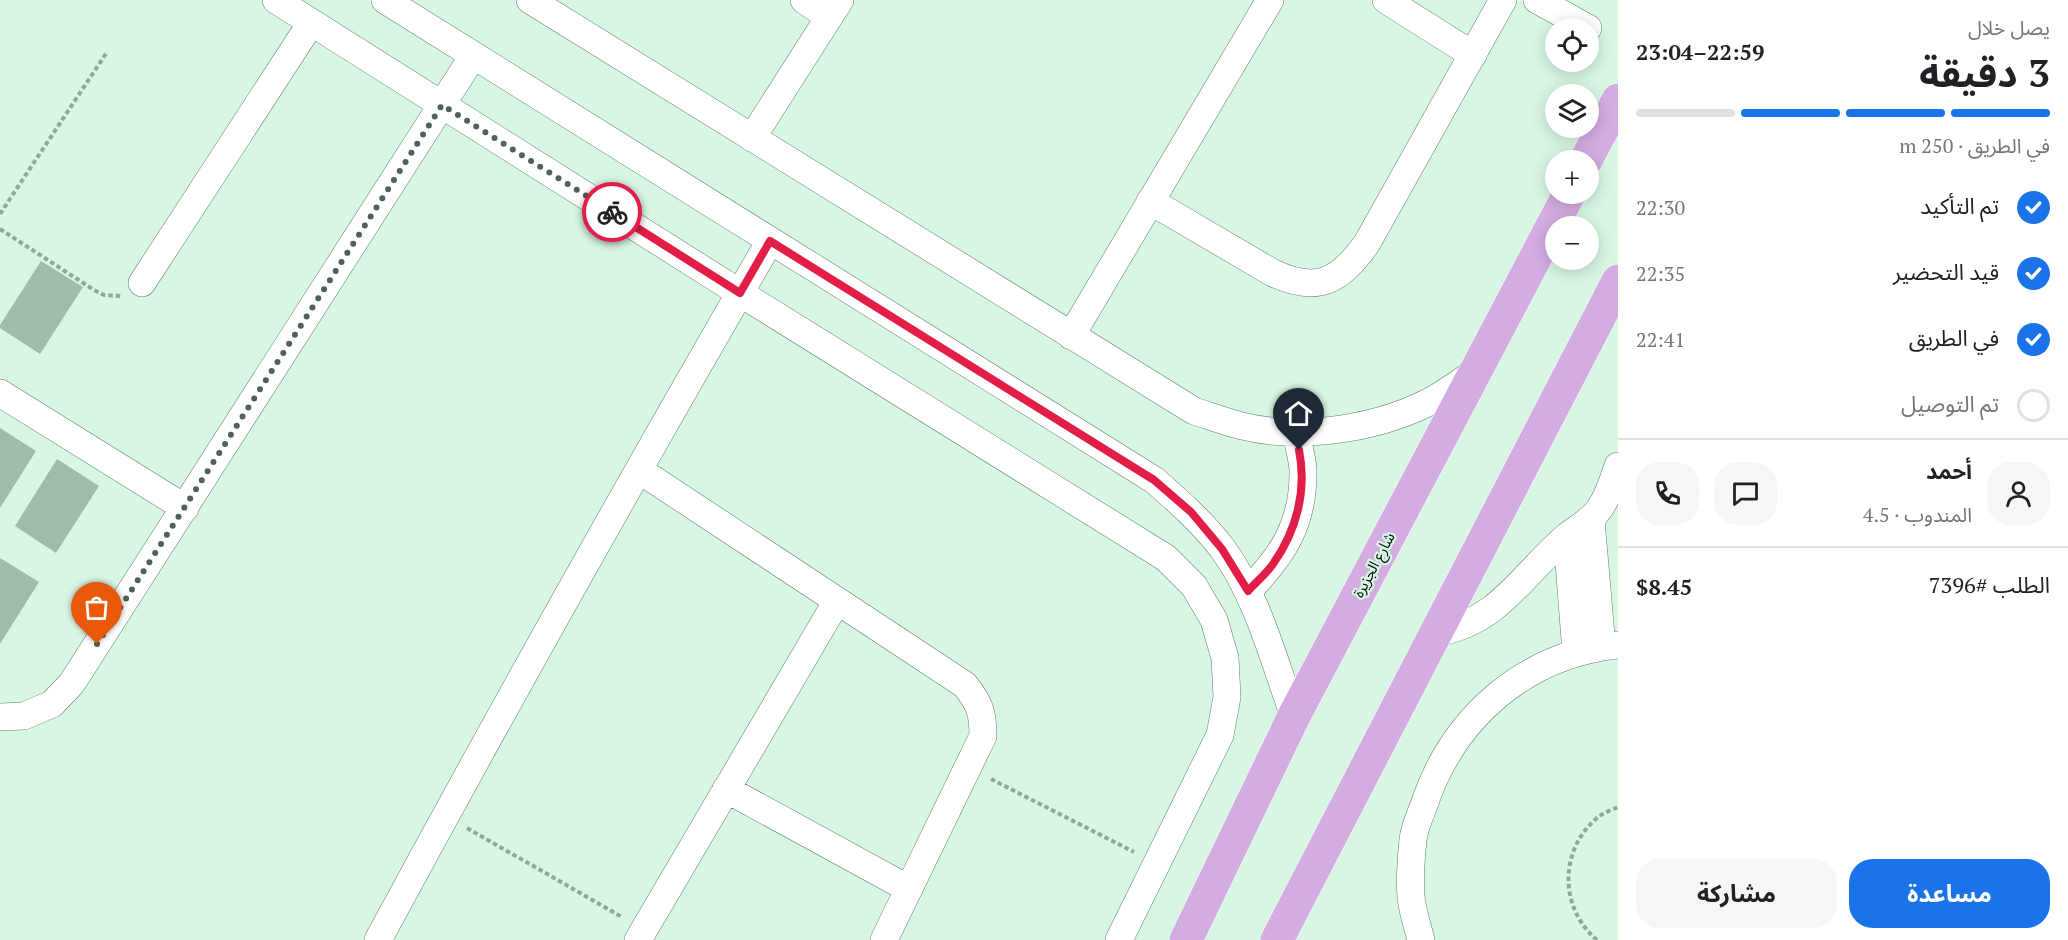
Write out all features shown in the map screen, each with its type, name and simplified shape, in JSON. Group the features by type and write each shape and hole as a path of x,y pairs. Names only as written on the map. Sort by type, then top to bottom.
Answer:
{"main road":[{"path":"1592,150 1618,100"},
{"name":"شارع الجزيرة","path":"1186,940 1294,716 1564,204"},
{"path":"1277,940 1618,281"}],"street":[{"path":"276,0 1166,558 1194,586 1214,620 1225,658 1227,697 1220,735 1119,940"},
{"path":"385,0 1154,480 1191,512 1222,549 1248,591 1294,716"},
{"path":"530,0 1194,411 1244,426 1296,432 1345,429 1392,417 1437,398 1478,370"},
{"path":"752,138 834,9 804,0"},
{"path":"1071,336 1270,0"},
{"path":"1386,0 1473,55"},
{"path":"1150,201 1273,273 1294,282 1316,283 1337,276 1354,262 1367,243 1503,0"},
{"path":"1537,0 1570,18"},
{"path":"142,283 311,22"},
{"path":"0,717 24,716 52,704 72,683 473,56"},
{"path":"378,940 639,470 770,241"},
{"path":"0,393 185,508"},
{"path":"1248,591 1272,566 1291,536 1301,502 1303,467 1296,432"},
{"path":"1436,633 1454,630 1485,615 1567,537 1591,520 1609,492 1618,466"},
{"path":"639,470 965,686 977,700 983,717 983,736 884,940"},
{"path":"1591,520 1598,648"},
{"path":"1567,537 1598,648"},
{"path":"640,935 837,601"},
{"path":"1421,940 1412,903 1413,838 1434,777 1461,732 1497,695 1541,666 1598,648"},
{"path":"726,789 909,889"}],"path":[{"path":"0,213 107,52"},
{"path":"0,229 104,295 124,295 134,291 142,283"},
{"path":"969,767 1157,864"},
{"path":"1597,940 1585,930 1570,902 1568,871 1577,841 1598,817 1618,807"},
{"path":"446,815 640,935"}],"building":[{"path":"41,261 83,287 40,354 0,328 0,325"},
{"path":"0,428 36,451 0,508"},
{"path":"57,459 99,486 56,553 15,526"},
{"path":"0,558 39,582 0,644"}],"way so far":[{"path":"97,644 442,105 612,212"}],"route":[{"path":"612,212 740,293 770,241 1154,480 1191,512 1222,549 1248,591 1272,566 1291,536 1301,502 1303,467 1299,450"}]}
